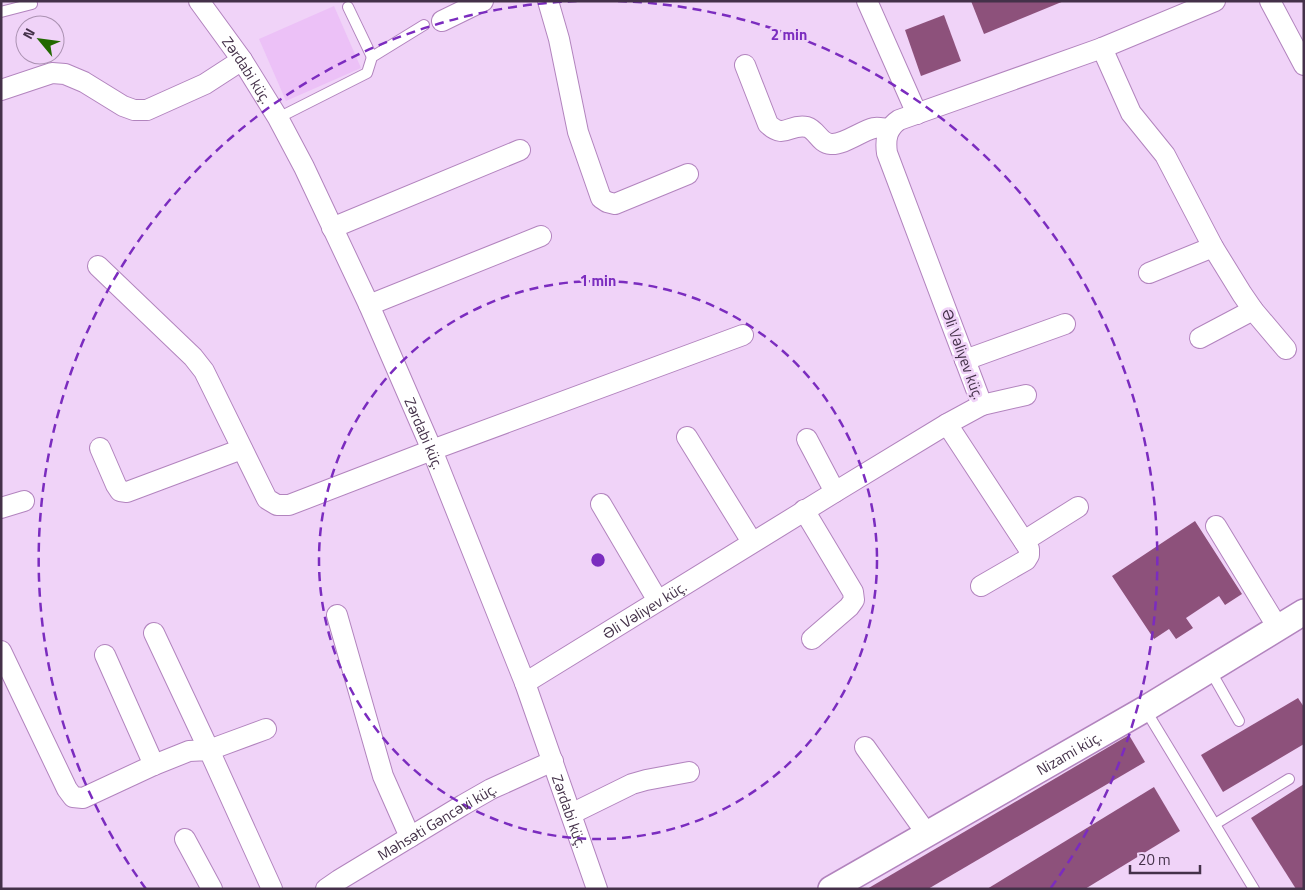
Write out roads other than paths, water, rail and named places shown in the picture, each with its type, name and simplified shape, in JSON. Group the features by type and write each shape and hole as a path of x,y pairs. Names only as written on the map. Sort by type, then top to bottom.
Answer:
{"street":[{"name":"Zərdabi küç.","path":"199,1 242,60 278,118 369,305 432,450 525,683 597,889"},
{"path":"433,23 483,1"},
{"path":"548,1 560,46 578,132 601,198 614,204 688,174"},
{"path":"867,1 917,114"},
{"path":"745,65 768,124 774,130 783,132 798,127 805,127 812,129 822,141 832,144 842,142 876,128 890,129 899,120 1102,48 1215,1"},
{"path":"1270,1 1304,65"},
{"path":"1102,48 1130,113 1165,155 1213,247 1253,310 1286,349"},
{"path":"1,90 52,73 65,74 84,82 123,106 134,110 147,110 204,84 242,60"},
{"name":"Əli Vəliyev küç.","path":"525,683 804,510 982,405 888,153 886,144 890,129"},
{"path":"332,228 520,150"},
{"path":"369,305 541,236"},
{"path":"1149,274 1213,247"},
{"path":"98,266 193,357 204,371 267,498 277,505 289,505 743,335"},
{"path":"1200,338 1253,310"},
{"path":"966,360 1065,324"},
{"path":"982,405 1026,395"},
{"path":"947,424 1028,549 1029,555 1026,560 981,586"},
{"path":"687,437 752,542"},
{"path":"806,439 835,492"},
{"path":"100,448 116,486 120,491 127,492 242,449"},
{"path":"1,508 24,501"},
{"path":"601,504 658,601"},
{"path":"1024,541 1078,507"},
{"path":"804,510 853,592 854,600 849,607 812,639"},
{"path":"1216,526 1278,628"},
{"name":"Nizami küç.","path":"831,889 1145,709 1304,612"},
{"path":"337,615 383,776 410,837"},
{"path":"154,633 272,889"},
{"path":"1,651 72,797 82,798 189,751 209,750 266,729"},
{"path":"105,655 154,765"},
{"path":"864,747 927,834"},
{"name":"Məhsəti Gəncəvi küç.","path":"326,889 491,789 553,761"},
{"path":"571,814 632,784 689,772"},
{"path":"185,839 212,889"}],"lane":[{"path":"1,12 32,4"},
{"path":"278,118 367,73 372,57 348,7"},
{"path":"372,57 433,23"},
{"path":"1210,670 1239,721"},
{"path":"1145,709 1254,889"},
{"path":"1215,824 1289,779"}]}
